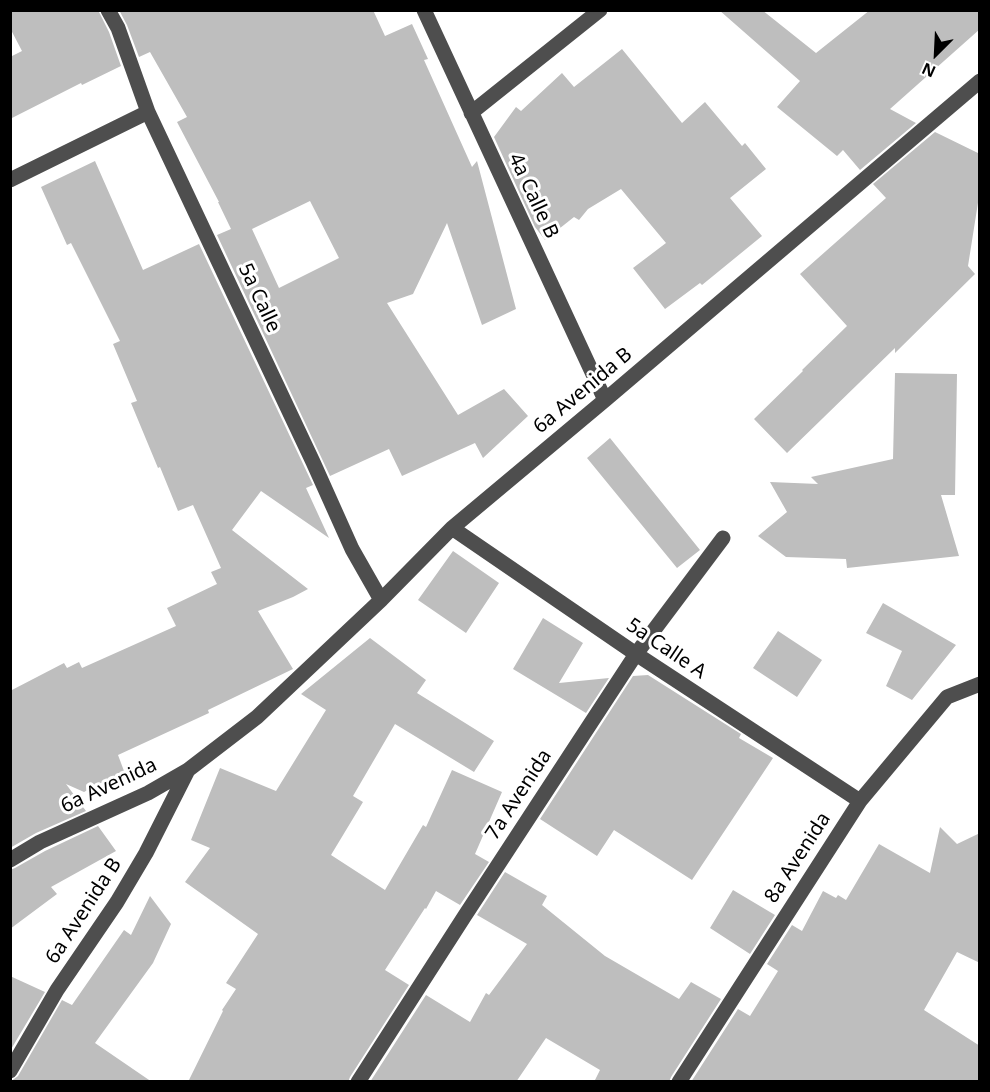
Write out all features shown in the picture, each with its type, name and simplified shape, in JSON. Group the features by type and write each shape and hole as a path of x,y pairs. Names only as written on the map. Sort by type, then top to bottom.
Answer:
{"street":[{"name":"5a Calle","path":"108,10 118,28 148,112 352,549 381,600"},
{"name":"4a Calle B","path":"424,10 604,400"},
{"path":"471,113 600,10"},
{"name":"6a Avenida B","path":"222,743 257,717 381,600 452,528 980,81"},
{"path":"10,180 148,112"},
{"name":"5a Calle A","path":"452,528 636,654 860,801"},
{"name":"7a Avenida","path":"358,1082 636,654 723,538"},
{"name":"8a Avenida","path":"679,1082 860,801 946,697 980,684"},
{"name":"6a Avenida","path":"10,860 40,842 148,793 188,770 222,743"},
{"name":"6a Avenida B","path":"10,1071 57,990 117,902 188,770"}],"building":[{"path":"10,10 98,10 109,32 121,66 82,85 81,83 10,119 10,57 22,51 10,28"},
{"path":"119,10 373,10 385,36 412,24 428,59 424,60 472,167 477,161 516,309 482,325 447,223 413,294 387,303 458,415 504,389 528,416 483,458 475,443 402,476 389,449 330,476 217,235 231,229 177,122 187,117 150,52 139,57","holes":["310,201 339,258 279,288 252,229"]},
{"path":"719,10 762,10 816,53 870,10 980,10 980,29 890,109 916,123 860,170 843,150 837,156 777,107 800,81"},
{"path":"622,49 682,123 705,102 742,146 745,143 766,169 730,198 762,236 702,285 700,283 665,309 633,268 666,243 621,189 588,209 579,220 574,217 545,240 535,227 494,137 516,107 521,111 562,73 574,87"},
{"path":"935,132 980,154 980,190 968,266 975,274 895,353 895,348 787,453 754,419 847,326 800,274 886,198 873,184"},
{"path":"95,161 143,270 199,244 313,485 306,488 329,538 261,491 232,530 308,589 258,611 293,669 208,710 209,713 118,755 124,771 84,792 66,784 86,811 36,833 10,848 10,691 64,663 67,668 79,662 82,668 176,626 167,608 217,584 211,572 221,568 193,505 178,511 131,403 137,401 113,344 120,341 71,243 67,245 41,187"},
{"path":"895,373 957,374 955,495 941,495 959,556 847,568 846,559 786,557 758,536 787,512 770,482 818,484 811,477 893,459"},
{"path":"610,438 700,550 677,568 587,458"},
{"path":"453,551 499,583 466,633 418,600"},
{"path":"883,603 956,645 912,700 886,686 902,651 866,633"},
{"path":"543,618 583,643 559,683 609,678 586,713 513,669"},
{"path":"778,631 822,660 797,697 753,668"},
{"path":"370,638 426,680 417,693 494,741 474,772 395,724 353,796 363,802 331,855 385,890 423,825 426,827 452,770 502,792 475,854 489,862 460,905 436,891 385,970 409,985 348,1082 188,1082 222,1010 236,989 226,983 258,934 185,882 210,848 191,840 220,768 276,791 326,710 301,694"},
{"path":"648,675 741,734 739,738 773,758 692,880 614,830 597,856 540,819 633,676"},
{"path":"98,826 116,851 51,887 57,894 10,929 10,870"},
{"path":"940,827 957,844 980,833 980,963 957,952 924,1010 980,1046 980,1082 691,1082 738,1009 750,1016 778,971 767,964 792,925 802,931 823,891 846,900 879,844 930,873"},
{"path":"505,872 547,896 542,905 605,956 679,999 691,982 721,999 669,1082 594,1082 600,1070 546,1038 516,1082 370,1082 426,995 470,1022 486,993 489,995 527,944 477,915"},
{"path":"733,890 775,915 750,954 710,928"},
{"path":"150,896 171,924 153,963 95,1043 152,1082 10,1082 18,1076 62,1000 72,1005 124,930 131,935"},
{"path":"10,976 45,992 10,1051"}]}
